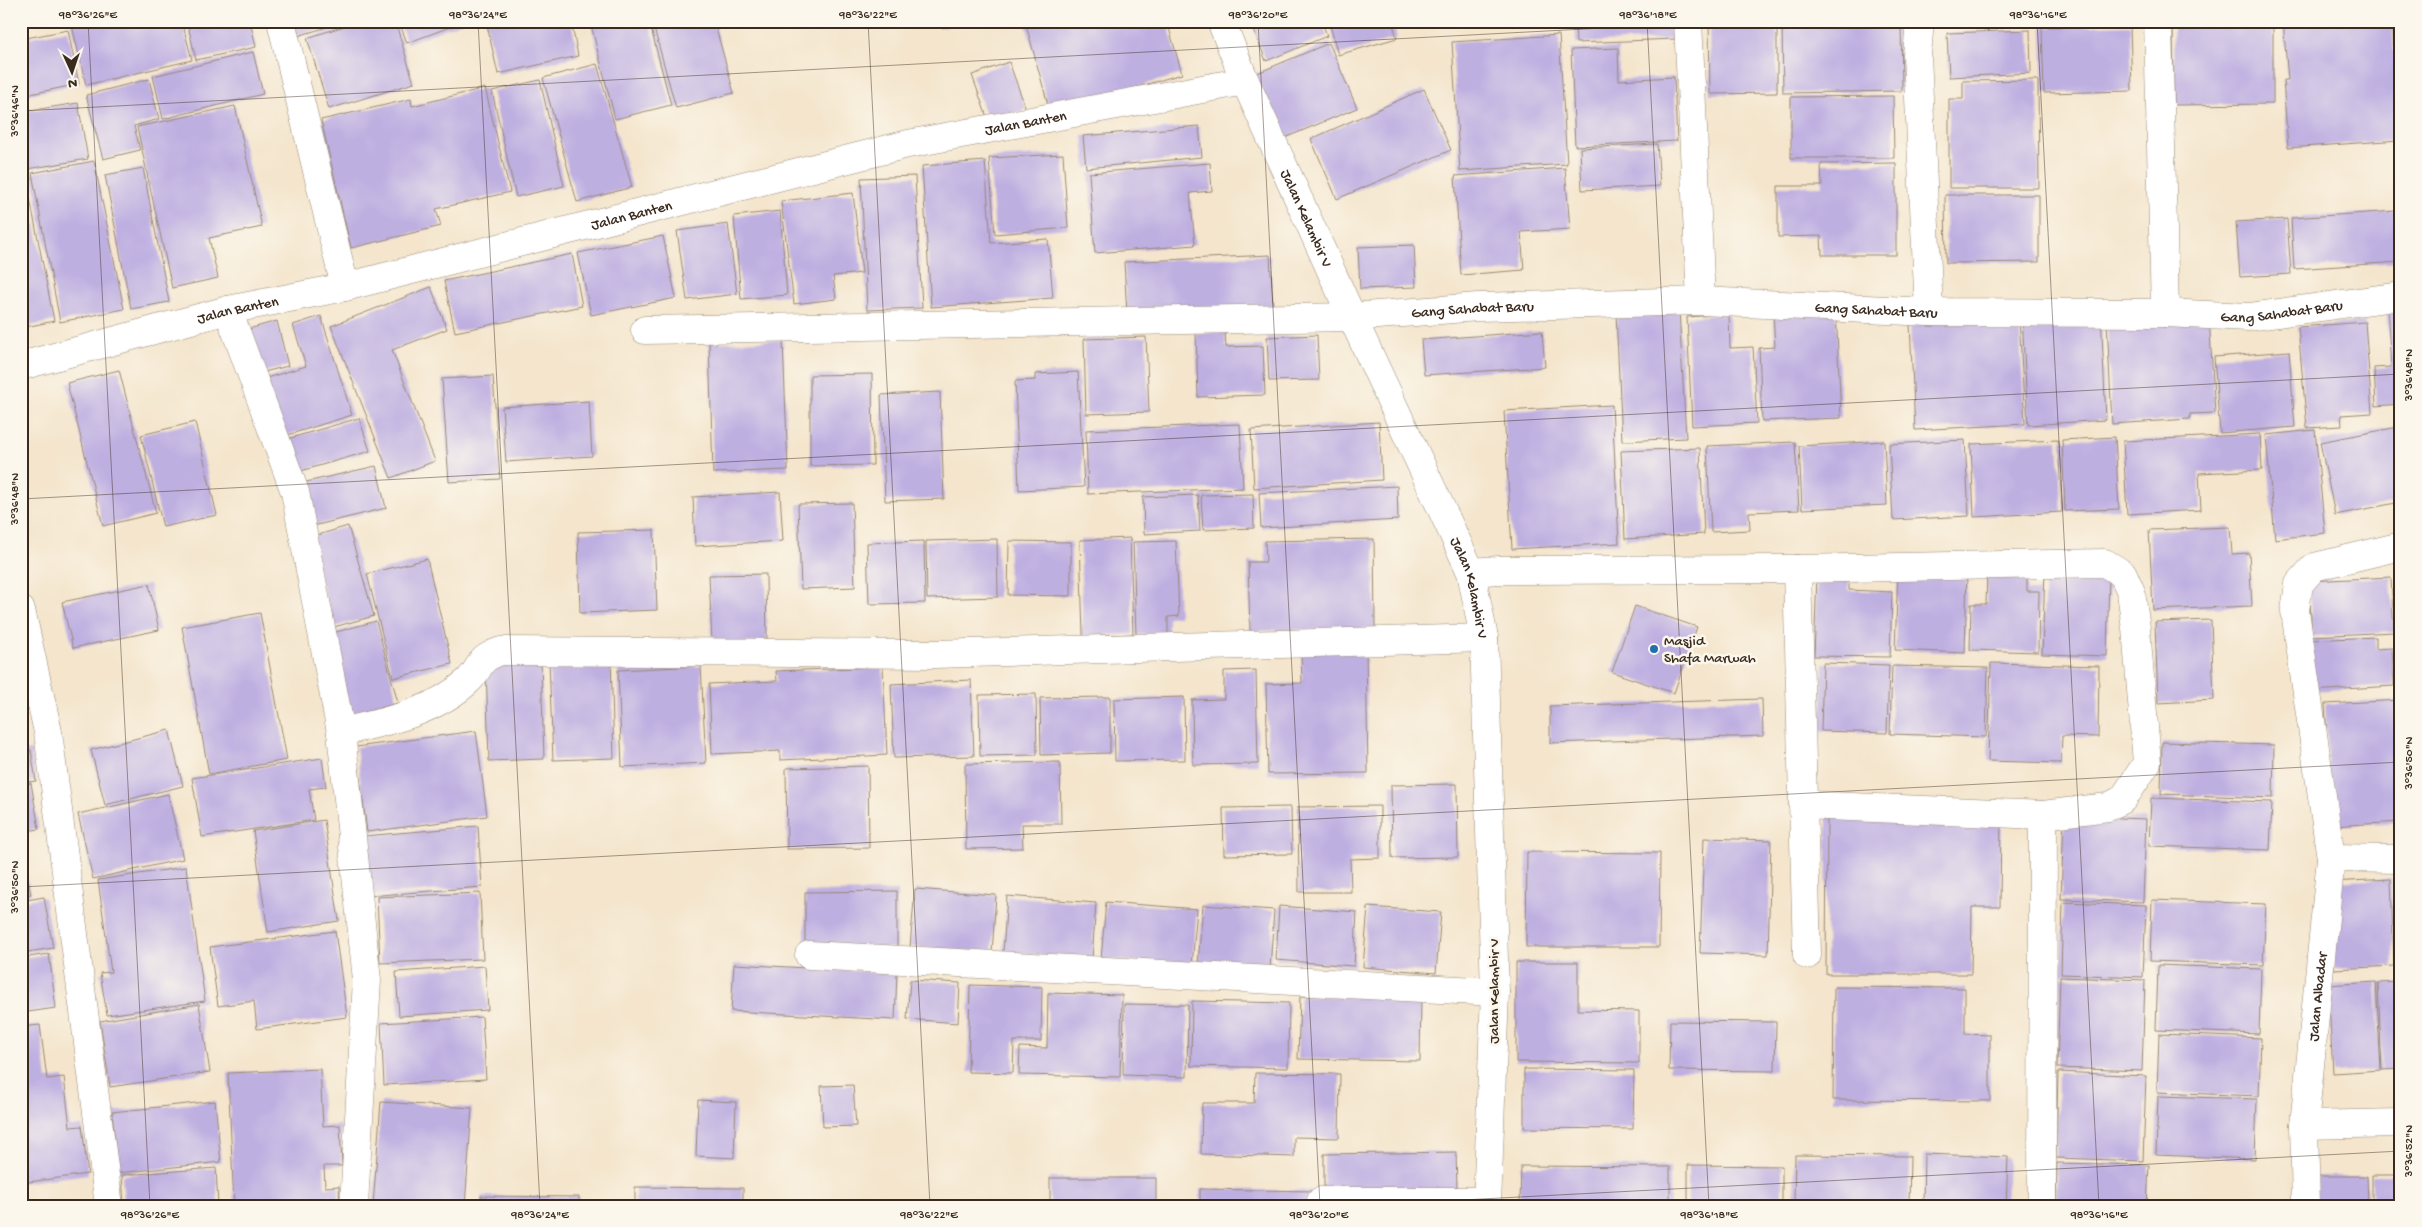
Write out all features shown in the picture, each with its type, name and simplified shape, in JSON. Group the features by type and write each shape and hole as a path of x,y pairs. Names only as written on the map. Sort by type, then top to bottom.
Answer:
{"street":[{"path":"280,21 345,287"},
{"name":"Jalan Kelambir V","path":"1221,21 1245,81 1352,317 1471,572 1484,638 1495,992 1487,1203"},
{"path":"1688,21 1701,301"},
{"path":"1920,21 1917,55 1929,312"},
{"path":"2158,21 2165,312"},
{"name":"Jalan Banten","path":"21,366 228,310 345,287 908,144 1245,81"},
{"name":"Gang Sahabat Baru","path":"645,330 1352,317 1478,307 1701,301 1929,312 2165,312 2249,316 2401,296"},
{"path":"228,310 295,492 341,732 367,980 354,1205"},
{"name":"Jalan Albadar","path":"2306,1206 2304,1124 2330,858 2295,611 2299,584 2314,567 2401,546"},
{"path":"1471,572 1499,570 1797,569 2104,563 2123,574 2131,592 2136,628 2147,763 2122,799 2108,807 2043,815 1803,805"},
{"path":"1797,569 1807,955"},
{"path":"21,610 48,732 110,1206"},
{"path":"341,732 405,717 435,703 469,680 478,665 488,655 501,650 934,654 1484,638"},
{"path":"2042,1206 2043,815"},
{"path":"2330,858 2401,859"},
{"path":"809,955 1495,992"},
{"path":"2304,1124 2401,1123"},
{"path":"1321,1201 1487,1203"}],"building":[{"path":"71,21 182,21 192,60 86,85"},
{"path":"187,21 250,21 256,47 196,60"},
{"path":"286,21 344,21 344,22 291,38"},
{"path":"360,21 395,21 414,83 329,109 307,38"},
{"path":"399,21 466,21 407,43"},
{"path":"486,21 571,21 578,56 498,74"},
{"path":"590,21 649,21 671,105 615,119"},
{"path":"652,21 714,21 734,93 676,108"},
{"path":"939,21 961,21 961,22 942,28"},
{"path":"1025,21 1167,21 1182,74 1050,112"},
{"path":"1270,21 1322,21 1327,36 1266,61 1253,28"},
{"path":"1329,21 1392,21 1397,38 1338,55"},
{"path":"1575,21 1674,21 1675,39 1576,43"},
{"path":"1709,21 1777,21 1777,93 1710,94"},
{"path":"1782,21 1901,21 1902,91 1783,93"},
{"path":"2173,21 2273,21 2273,104 2174,105"},
{"path":"2283,21 2392,21 2400,140 2288,148 2283,80 2288,80"},
{"path":"2130,25 2132,91 2044,93 2042,27"},
{"path":"68,30 79,84 21,96 21,39"},
{"path":"2030,30 2031,73 1949,77 1947,33"},
{"path":"1559,35 1567,164 1460,171 1452,42"},
{"path":"1329,43 1357,108 1282,139 1255,74"},
{"path":"1618,48 1619,80 1674,77 1677,141 1575,146 1571,50"},
{"path":"253,52 263,94 163,119 153,76"},
{"path":"1009,62 1026,109 989,123 972,75"},
{"path":"597,64 632,187 577,202 543,78"},
{"path":"149,79 159,119 134,126 140,150 103,159 86,95"},
{"path":"540,80 564,186 516,197 492,91"},
{"path":"2038,80 2039,188 1949,188 1949,99 1963,99 1963,81"},
{"path":"485,88 510,192 436,209 441,226 351,248 321,120 411,99 412,106"},
{"path":"1424,89 1451,150 1337,199 1311,139"},
{"path":"1893,96 1894,158 1791,158 1791,97"},
{"path":"78,103 88,159 21,170 21,112"},
{"path":"235,106 262,227 209,238 218,278 172,288 137,127"},
{"path":"1199,126 1202,157 1086,168 1083,136"},
{"path":"1657,144 1660,186 1582,190 1580,148"},
{"path":"1063,154 1068,228 995,234 989,158"},
{"path":"94,161 124,309 60,322 32,173"},
{"path":"985,161 991,243 1048,239 1053,298 931,307 922,166"},
{"path":"1210,163 1212,191 1190,193 1195,245 1095,253 1089,173"},
{"path":"1896,163 1896,255 1822,255 1821,236 1778,237 1778,186 1822,186 1821,164"},
{"path":"143,168 169,302 131,309 105,175"},
{"path":"1565,168 1570,229 1521,232 1524,270 1461,275 1455,176"},
{"path":"25,173 54,321 21,328 21,174"},
{"path":"915,176 922,308 867,310 861,178"},
{"path":"853,193 862,273 833,276 836,299 794,304 781,201"},
{"path":"1945,195 2039,195 2039,262 1946,263"},
{"path":"780,211 787,295 741,299 734,216"},
{"path":"2396,211 2400,262 2294,269 2291,218"},
{"path":"2287,219 2291,274 2240,277 2236,222"},
{"path":"728,224 737,294 687,300 677,231"},
{"path":"663,236 676,298 591,315 578,253"},
{"path":"1414,245 1416,287 1360,289 1358,247"},
{"path":"572,254 582,306 455,332 444,281"},
{"path":"1270,255 1273,307 1127,315 1124,262"},
{"path":"431,287 447,329 392,350 435,461 391,478 331,326"},
{"path":"2401,306 2401,404 2376,406 2374,368 2391,367 2387,307"},
{"path":"1679,309 1686,438 1622,441 1616,313"},
{"path":"1836,310 1841,418 1762,421 1759,348 1775,347 1773,312"},
{"path":"2101,312 2106,420 2028,425 2022,317"},
{"path":"1729,314 1730,348 1753,347 1757,423 1692,426 1687,317"},
{"path":"321,316 352,415 281,437 263,379 306,366 293,325"},
{"path":"2209,316 2215,413 2190,414 2190,419 2112,424 2107,321"},
{"path":"2019,318 2025,424 1915,430 1910,324"},
{"path":"277,321 288,366 256,374 245,330"},
{"path":"2365,322 2372,413 2341,415 2342,426 2307,428 2298,327"},
{"path":"1542,331 1545,367 1424,375 1421,340"},
{"path":"1225,332 1226,347 1263,346 1265,395 1198,397 1196,333"},
{"path":"1317,335 1319,380 1269,381 1267,337"},
{"path":"1146,337 1149,412 1086,414 1084,339"},
{"path":"783,340 788,470 713,473 709,343"},
{"path":"2289,351 2295,427 2220,433 2214,357"},
{"path":"119,370 156,513 103,526 67,383"},
{"path":"1078,372 1084,487 1019,490 1015,381 1035,380 1035,374"},
{"path":"872,374 873,465 810,466 810,375"},
{"path":"493,376 500,479 449,482 442,379"},
{"path":"940,392 944,499 885,501 881,395"},
{"path":"589,401 592,456 506,462 502,407"},
{"path":"1612,405 1619,543 1512,549 1504,411"},
{"path":"359,418 370,451 294,473 284,440"},
{"path":"195,422 217,515 163,527 141,435"},
{"path":"1379,422 1382,480 1254,488 1251,430"},
{"path":"1240,424 1243,488 1088,494 1086,430"},
{"path":"2398,427 2401,438 2401,502 2335,515 2320,442"},
{"path":"2315,430 2325,533 2275,539 2266,435"},
{"path":"2260,434 2262,470 2199,473 2201,510 2127,514 2123,441"},
{"path":"2115,437 2119,509 2065,511 2062,440"},
{"path":"1965,440 1969,516 1893,520 1889,444"},
{"path":"2058,440 2062,512 1974,517 1971,444"},
{"path":"1884,441 1887,505 1802,509 1799,446"},
{"path":"1795,442 1799,510 1749,512 1750,530 1711,532 1707,446"},
{"path":"1700,448 1704,534 1625,539 1621,451"},
{"path":"376,466 386,508 313,526 302,483"},
{"path":"1397,486 1398,520 1261,528 1259,493"},
{"path":"780,492 783,541 695,546 693,497"},
{"path":"1253,494 1254,528 1203,530 1201,495"},
{"path":"1198,495 1200,531 1144,534 1143,497"},
{"path":"852,503 855,587 801,589 798,504"},
{"path":"348,526 374,616 334,627 308,538"},
{"path":"2230,527 2232,554 2249,553 2252,606 2153,610 2149,530"},
{"path":"654,530 657,610 580,613 578,532"},
{"path":"1130,538 1133,634 1083,636 1080,540"},
{"path":"997,539 998,597 927,599 926,541"},
{"path":"1374,539 1375,628 1250,631 1248,562 1266,562 1265,541"},
{"path":"924,541 925,603 869,604 867,543"},
{"path":"1009,541 1071,542 1071,596 1008,595"},
{"path":"1176,541 1179,616 1168,617 1168,634 1136,635 1133,542"},
{"path":"427,559 452,664 393,678 367,574"},
{"path":"1898,569 1967,571 1965,653 1895,650"},
{"path":"2045,572 2109,575 2107,656 2042,654"},
{"path":"1987,573 2027,574 2027,591 2039,591 2038,652 1970,650 1971,604 1986,604"},
{"path":"766,574 767,642 712,644 709,575"},
{"path":"1817,575 1849,576 1849,590 1892,592 1890,657 1814,656"},
{"path":"2391,577 2394,632 2312,636 2309,581"},
{"path":"149,584 159,630 73,648 62,602"},
{"name":"Masjid Shafa Marwah","path":"1635,606 1697,627 1674,693 1612,672"},
{"path":"260,613 287,760 209,774 182,627"},
{"path":"2211,620 2214,700 2158,703 2155,622"},
{"path":"376,621 398,703 351,716 329,634"},
{"path":"2376,637 2376,649 2392,648 2394,686 2311,691 2309,640"},
{"path":"1366,648 1368,773 1268,774 1266,684 1302,683 1301,650"},
{"path":"611,658 614,758 553,760 549,661"},
{"path":"541,662 544,759 489,761 486,664"},
{"path":"1823,663 1889,665 1887,733 1821,731"},
{"path":"1991,663 2099,666 2098,737 2062,736 2061,763 1988,761"},
{"path":"701,666 706,763 622,767 618,670"},
{"path":"1892,666 1988,668 1986,737 1890,734"},
{"path":"883,667 887,755 780,760 780,751 712,754 709,684 777,681 776,671"},
{"path":"1256,670 1258,764 1193,765 1192,700 1224,699 1224,671"},
{"path":"971,680 974,756 894,758 891,684"},
{"path":"1036,694 1037,755 980,756 979,695"},
{"path":"1110,697 1110,753 1041,755 1040,698"},
{"path":"1184,697 1185,760 1115,761 1114,699"},
{"path":"1762,699 1763,736 1550,743 1550,706"},
{"path":"2401,700 2401,822 2332,826 2325,704"},
{"path":"169,730 183,786 105,805 91,750"},
{"path":"476,731 487,816 367,832 356,747"},
{"path":"2162,742 2274,745 2273,798 2161,794"},
{"path":"31,750 36,781 21,783 21,751"},
{"path":"322,758 326,787 309,789 314,820 202,837 192,778"},
{"path":"1060,762 1061,824 1022,824 1023,848 966,849 965,764"},
{"path":"868,766 869,848 787,849 786,768"},
{"path":"31,783 39,829 21,832 21,785"},
{"path":"1457,784 1458,857 1392,858 1391,785"},
{"path":"168,794 183,859 93,879 78,814"},
{"path":"2151,798 2272,802 2270,850 2149,846"},
{"path":"1380,806 1380,858 1350,859 1351,892 1299,892 1298,807"},
{"path":"1291,807 1292,854 1224,855 1223,808"},
{"path":"1827,816 2001,817 2000,907 1972,907 1971,974 1826,974"},
{"path":"2064,816 2146,819 2143,902 2061,899"},
{"path":"324,820 339,921 268,932 253,831"},
{"path":"478,826 482,887 368,896 364,836"},
{"path":"1704,838 1771,840 1768,955 1700,953"},
{"path":"21,852 31,894 21,896"},
{"path":"1527,852 1660,853 1659,947 1526,947"},
{"path":"186,867 205,1001 107,1015 100,973 111,972 98,880"},
{"path":"2396,877 2401,877 2401,961 2399,961"},
{"path":"2391,879 2394,966 2334,969 2330,882"},
{"path":"915,889 996,895 992,953 910,947"},
{"path":"897,891 897,948 805,948 805,892"},
{"path":"480,893 483,959 380,963 377,897"},
{"path":"1007,896 1096,903 1092,959 1003,952"},
{"path":"44,897 53,948 21,953 21,901"},
{"path":"2152,900 2266,904 2263,965 2150,961"},
{"path":"1106,902 1197,909 1192,966 1101,959"},
{"path":"2063,902 2146,905 2143,977 2061,974"},
{"path":"1203,905 1274,910 1270,969 1198,964"},
{"path":"1279,906 1357,912 1354,966 1276,960"},
{"path":"1368,907 1441,912 1436,973 1363,967"},
{"path":"335,931 347,1017 257,1029 254,1001 218,1006 210,947"},
{"path":"49,954 56,1008 21,1013 21,958"},
{"path":"1516,962 1578,962 1578,1010 1639,1011 1639,1063 1516,1062"},
{"path":"734,964 897,973 895,1020 731,1011"},
{"path":"2158,965 2261,969 2259,1034 2156,1030"},
{"path":"485,966 488,1010 399,1016 396,972"},
{"path":"2060,977 2145,980 2142,1071 2057,1068"},
{"path":"910,980 960,983 958,1023 907,1019"},
{"path":"2376,982 2381,1070 2333,1073 2328,985"},
{"path":"2401,982 2401,1069 2382,1070 2378,983"},
{"path":"970,985 1042,987 1041,1041 1014,1041 1013,1073 968,1072"},
{"path":"1834,987 1965,988 1965,1034 1990,1035 1990,1101 1833,1100"},
{"path":"1048,993 1122,995 1120,1077 1019,1075 1020,1047 1047,1048"},
{"path":"1300,996 1421,998 1420,1061 1298,1059"},
{"path":"1192,1001 1289,1003 1288,1068 1191,1066"},
{"path":"199,1004 210,1072 110,1087 100,1021"},
{"path":"1124,1004 1188,1005 1187,1077 1123,1075"},
{"path":"482,1017 486,1079 384,1085 381,1023"},
{"path":"1670,1021 1776,1022 1775,1071 1669,1070"},
{"path":"40,1025 47,1079 64,1077 70,1127 82,1126 88,1174 21,1183 21,1027"},
{"path":"2159,1034 2261,1038 2259,1096 2157,1092"},
{"path":"320,1069 323,1126 340,1125 342,1166 324,1166 325,1187 339,1186 340,1206 234,1206 228,1073"},
{"path":"1524,1069 1634,1070 1633,1129 1524,1128"},
{"path":"2058,1072 2146,1076 2143,1161 2056,1158"},
{"path":"1255,1073 1340,1074 1339,1138 1294,1137 1294,1157 1201,1154 1202,1103 1254,1103"},
{"path":"853,1085 856,1126 823,1127 821,1086"},
{"path":"2158,1096 2257,1099 2255,1159 2156,1155"},
{"path":"698,1100 736,1102 734,1158 696,1156"},
{"path":"215,1101 221,1162 118,1173 112,1112"},
{"path":"381,1102 472,1108 465,1206 373,1206"},
{"path":"1456,1152 1457,1190 1324,1192 1324,1154"},
{"path":"1924,1154 2008,1157 2006,1206 1923,1206"},
{"path":"1795,1155 1910,1156 1909,1206 1794,1206"},
{"path":"2057,1163 2149,1165 2147,1206 2056,1206"},
{"path":"1688,1165 1782,1166 1782,1206 1688,1206"},
{"path":"1521,1166 1670,1167 1670,1206 1520,1206"},
{"path":"216,1168 218,1206 124,1206 122,1175"},
{"path":"2372,1175 2401,1175 2401,1206 2372,1206"},
{"path":"2316,1176 2367,1176 2368,1206 2316,1206"},
{"path":"1050,1178 1156,1178 1156,1206 1050,1206"},
{"path":"635,1187 743,1188 743,1206 635,1206"},
{"path":"1200,1189 1314,1191 1314,1206 1200,1206"},
{"path":"481,1196 579,1197 579,1206 481,1206"}],"place":[{"name":"Masjid Shafa Marwah","path":"1654,649"}]}
